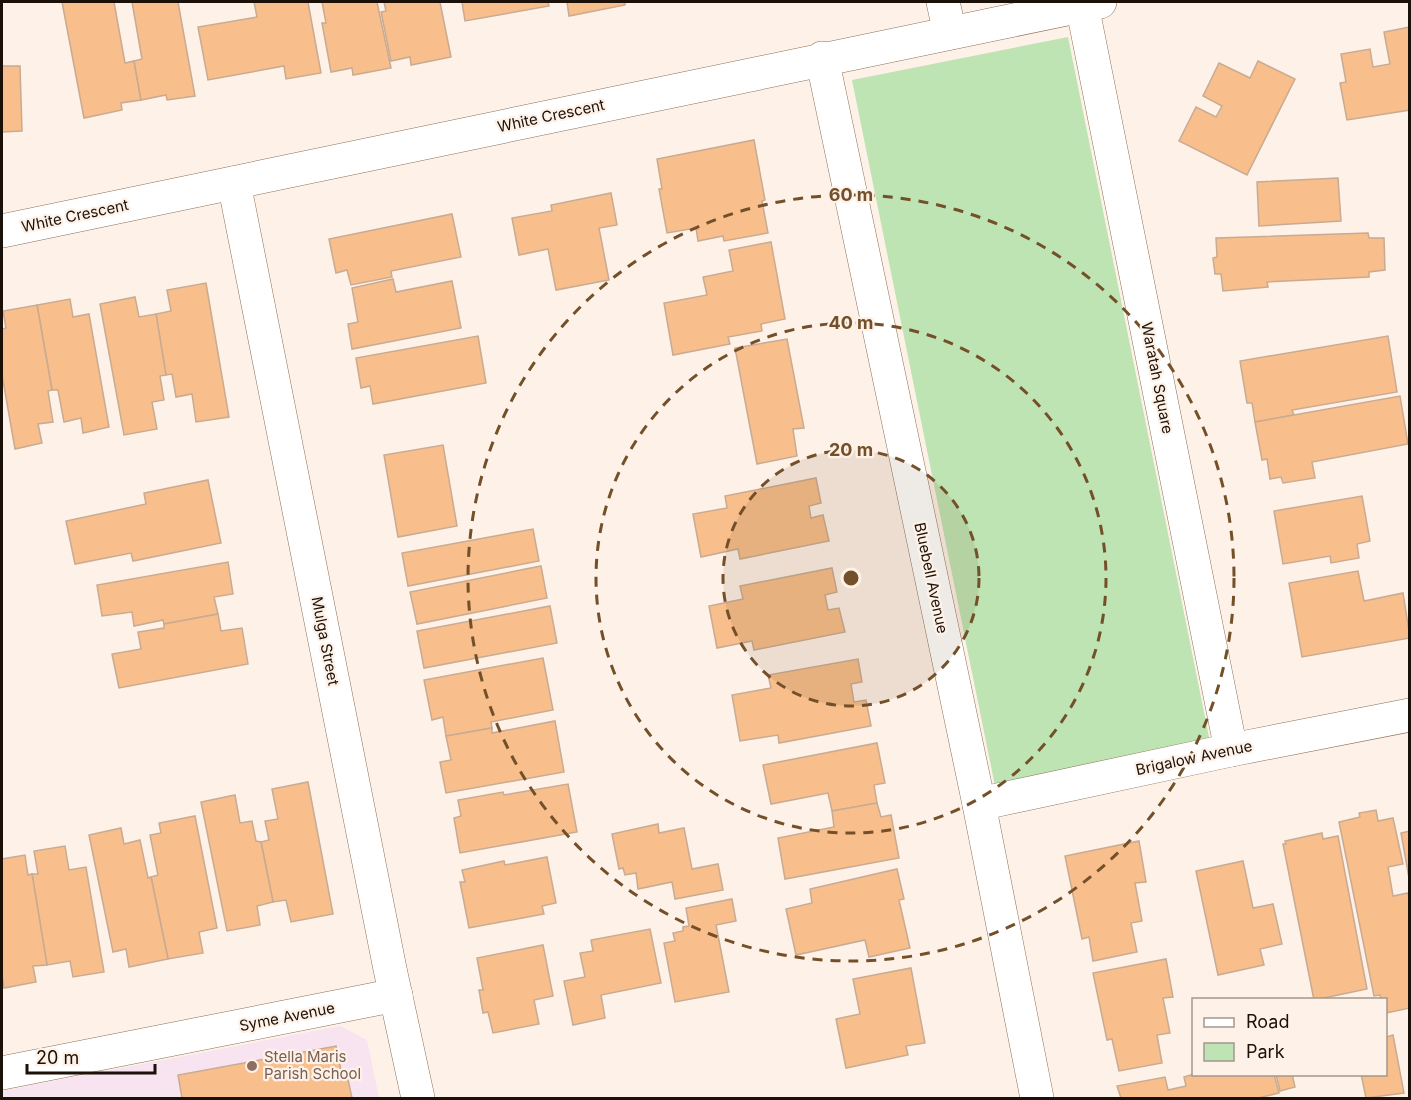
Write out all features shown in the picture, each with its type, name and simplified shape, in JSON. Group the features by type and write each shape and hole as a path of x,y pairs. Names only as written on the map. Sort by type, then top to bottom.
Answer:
{"street":[{"name":"White Crescent","path":"2,231 822,58 946,17 1091,3"},
{"name":"Waratah Square","path":"1091,3 1231,750"},
{"name":"Bluebell Avenue","path":"822,58 979,804 1037,1098"},
{"name":"Mulga Street","path":"234,183 418,1098"},
{"name":"Brigalow Avenue","path":"979,804 1231,750 1410,715"},
{"name":"Syme Avenue","path":"2,1073 396,995"}],"shaded area":[{"name":"Stella Maris Parish School","path":"340,1026 367,1040 379,1098 2,1098 2,1091"}],"green space":[{"path":"1068,37 1210,742 995,786 852,80"}],"building":[{"path":"62,2 114,2 125,63 134,61 141,100 121,103 122,110 84,118"},
{"path":"132,2 178,2 195,96 167,100 166,95 141,100 134,61 142,59"},
{"path":"254,2 308,2 321,73 286,79 284,66 208,80 198,27 257,17"},
{"path":"322,2 377,2 391,68 353,75 352,68 331,72 322,23 326,23"},
{"path":"384,2 440,2 451,57 411,65 410,57 391,61 381,12 386,11"},
{"path":"462,2 548,2 549,6 465,21"},
{"path":"567,2 625,2 625,5 569,16"},
{"path":"1410,27 1410,110 1347,120 1340,83 1346,82 1341,54 1370,49 1373,67 1390,64 1384,32"},
{"path":"1258,61 1295,79 1247,175 1179,141 1196,107 1216,117 1222,106 1203,96 1219,63 1250,78"},
{"path":"2,66 20,66 22,131 2,132"},
{"path":"754,140 765,200 762,201 768,233 724,241 723,236 698,241 696,228 667,233 659,189 662,189 657,159"},
{"path":"1338,178 1341,221 1259,226 1257,182"},
{"path":"611,193 617,225 599,228 609,280 556,290 548,249 519,255 512,218 552,211 551,205"},
{"path":"452,214 461,257 391,271 392,277 351,285 347,270 336,273 329,239"},
{"path":"1368,233 1369,238 1384,238 1385,270 1369,272 1369,277 1267,282 1268,287 1223,291 1221,274 1215,274 1213,258 1217,257 1216,238"},
{"path":"771,242 785,319 761,324 762,331 728,337 730,344 673,355 664,303 707,295 703,277 733,271 729,250"},
{"path":"393,279 396,292 452,281 461,328 352,349 348,324 358,322 352,288"},
{"path":"206,283 229,417 196,422 192,394 176,397 172,374 166,375 156,314 171,311 167,290"},
{"path":"135,297 139,317 156,314 166,375 160,376 164,400 152,402 157,429 124,435 100,304"},
{"path":"70,299 73,317 89,314 109,427 83,433 81,418 64,422 58,390 52,390 37,305"},
{"path":"37,305 52,390 48,391 53,422 38,424 42,443 15,449 2,375 2,329 6,328 3,311"},
{"path":"478,336 486,383 373,404 370,386 361,388 356,358"},
{"path":"1388,336 1397,392 1292,410 1294,415 1255,422 1252,403 1247,403 1240,361"},
{"path":"787,339 804,428 793,429 797,456 757,464 735,348"},
{"path":"1400,396 1408,444 1312,462 1315,478 1283,483 1281,477 1270,479 1267,459 1262,460 1255,422"},
{"path":"443,445 457,526 398,537 384,455"},
{"path":"816,478 821,503 809,506 811,518 823,515 829,541 740,559 738,549 701,557 693,514 727,508 725,496"},
{"path":"208,480 221,543 133,561 131,553 75,564 66,521 146,504 144,493"},
{"path":"1362,496 1370,541 1357,544 1359,558 1331,563 1330,556 1283,564 1274,511"},
{"path":"533,529 539,561 408,586 402,553"},
{"path":"228,562 233,594 214,597 218,614 164,624 163,620 134,626 132,612 102,616 97,585"},
{"path":"541,566 547,598 417,624 410,592"},
{"path":"832,568 837,592 825,595 828,610 839,608 845,632 754,650 752,641 717,648 709,606 743,599 740,586"},
{"path":"1358,571 1364,601 1403,593 1410,638 1302,657 1289,583"},
{"path":"550,606 557,643 424,668 417,631"},
{"path":"218,614 221,631 242,628 248,664 119,688 112,654 141,649 138,632 164,628 164,624"},
{"path":"543,658 553,710 491,722 492,728 446,736 443,717 432,720 424,680"},
{"path":"858,659 862,682 851,684 854,702 866,700 871,726 779,743 778,735 740,741 732,695 771,688 768,675"},
{"path":"555,721 564,772 446,793 440,762 451,760 446,736 492,728 492,733"},
{"path":"877,743 885,783 874,785 877,803 832,811 828,793 771,804 763,765"},
{"path":"308,782 333,914 291,922 286,900 273,902 261,842 269,840 265,821 278,819 272,789"},
{"path":"568,784 577,832 460,853 454,818 461,816 458,800"},
{"path":"235,795 240,823 252,821 256,841 261,842 273,902 257,906 260,925 227,931 201,802"},
{"path":"877,803 881,817 891,815 899,858 785,879 778,838 834,827 832,811"},
{"path":"1376,810 1378,821 1393,818 1403,864 1388,867 1393,896 1408,893 1410,902 1410,1008 1387,1013 1387,998 1381,998 1380,995 1374,996 1339,822 1360,817 1359,813"},
{"path":"195,816 217,928 199,932 203,953 168,959 151,877 158,875 150,835 161,833 159,823"},
{"path":"658,824 659,833 684,828 692,869 718,864 723,890 675,899 672,882 638,889 636,873 625,875 623,868 619,869 612,834"},
{"path":"121,828 124,844 140,840 148,878 151,877 168,959 129,967 126,949 113,952 89,835"},
{"path":"1410,831 1410,877 1409,878 1401,833"},
{"path":"1322,833 1323,839 1338,836 1367,989 1314,998 1283,844 1286,844 1285,841"},
{"path":"1139,841 1146,882 1135,883 1142,921 1131,923 1137,952 1093,961 1089,937 1082,939 1065,856"},
{"path":"65,846 69,870 86,867 104,972 73,977 70,961 47,965 32,874 38,874 34,851"},
{"path":"25,855 28,875 32,874 47,965 33,966 36,982 4,988 2,859"},
{"path":"547,857 556,903 542,906 544,914 469,928 460,882 465,882 462,870 504,861 505,865"},
{"path":"1243,861 1253,908 1273,904 1282,944 1260,949 1264,965 1218,975 1196,871"},
{"path":"897,869 904,899 899,900 910,948 869,957 865,940 796,955 786,909 812,903 810,889"},
{"path":"732,899 736,921 716,925 729,992 675,1002 664,943 675,941 673,933 683,931 683,927 689,926 686,908"},
{"path":"650,929 661,983 601,995 605,1018 573,1025 564,981 585,977 580,953 593,951 591,940"},
{"path":"543,945 553,996 534,1000 539,1024 493,1033 488,1012 483,1013 479,990 483,990 477,958"},
{"path":"1166,959 1173,997 1163,998 1170,1033 1157,1035 1162,1063 1119,1071 1112,1039 1107,1040 1093,973"},
{"path":"911,968 925,1043 906,1046 908,1055 846,1068 836,1019 860,1014 853,979"},
{"path":"1393,1035 1404,1093 1366,1098 1361,1076 1387,1076 1387,1037"},
{"name":"Stella Maris Parish School","path":"336,1046 342,1075 347,1075 352,1098 182,1098 178,1075"},
{"path":"1192,1075 1275,1076 1279,1093 1258,1098 1121,1098 1117,1086 1165,1077 1168,1090 1186,1086 1184,1077"},
{"path":"1276,1076 1292,1076 1295,1087 1280,1091"}],"place":[{"name":"Stella Maris Parish School","path":"252,1066"}]}
